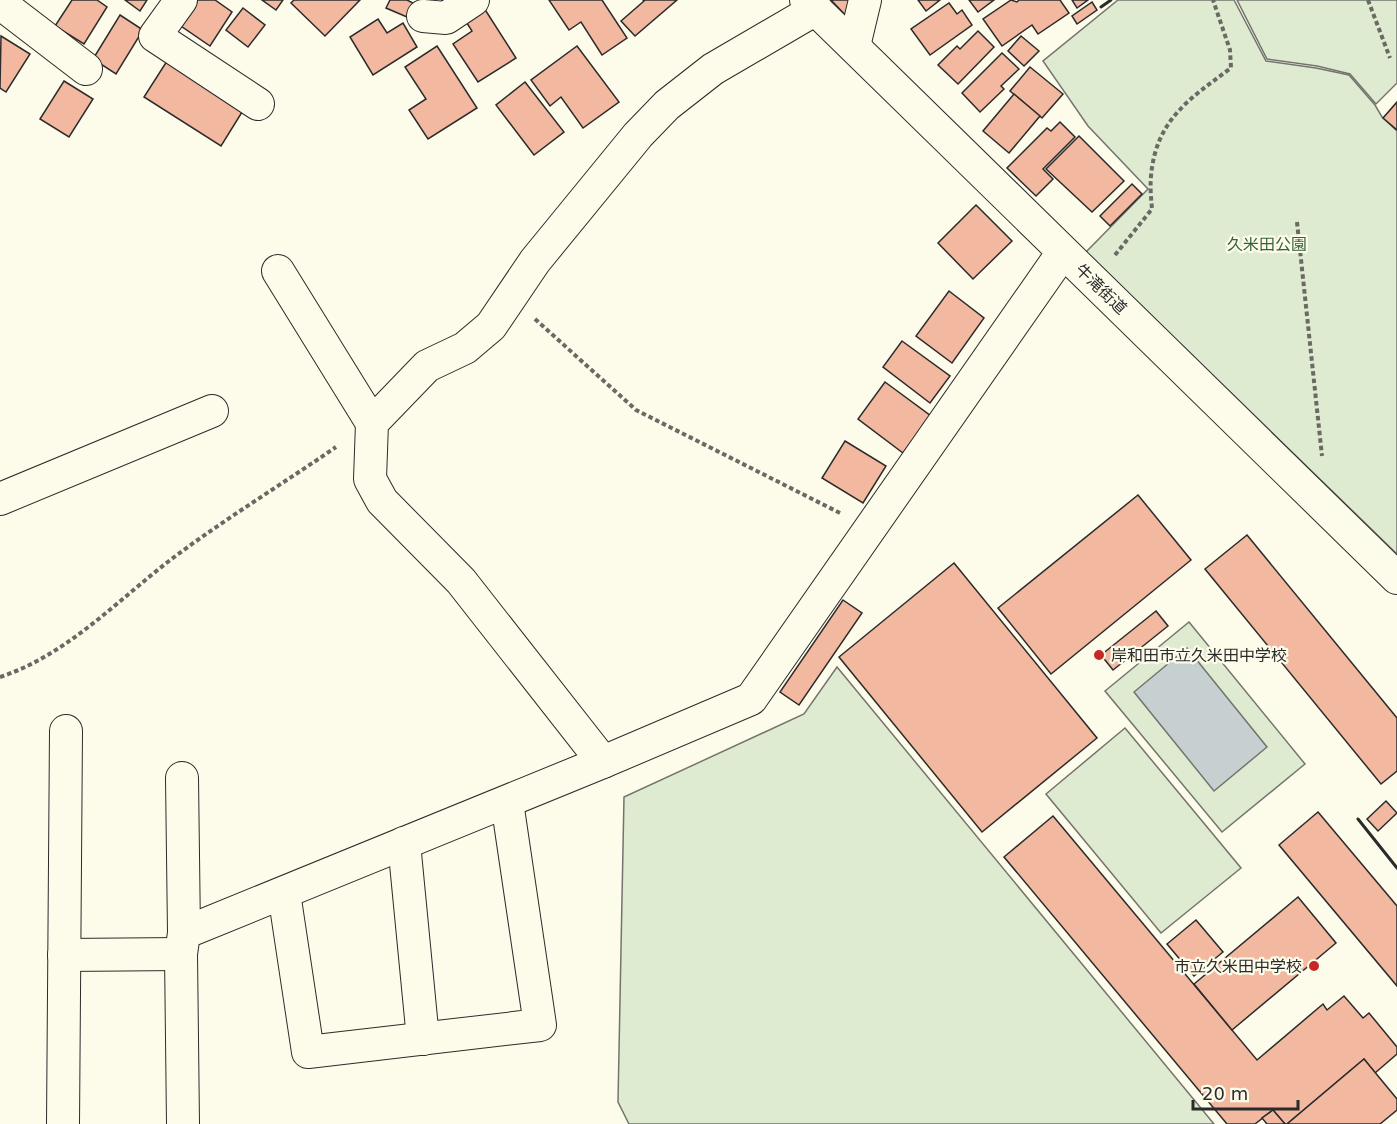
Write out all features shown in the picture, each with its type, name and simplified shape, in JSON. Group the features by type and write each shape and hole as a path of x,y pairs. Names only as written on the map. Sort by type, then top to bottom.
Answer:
{"street":[{"path":"181,0 155,36 258,104"},
{"path":"423,16 446,18 473,0"},
{"path":"854,46 865,0"},
{"path":"10,5 86,69"},
{"path":"372,423 427,366 465,348 490,326 535,261 638,135 667,105 713,69 811,5"},
{"name":"牛滝街道","path":"811,5 1397,578"},
{"path":"64,955 182,944 284,893 751,699 1063,252"},
{"path":"278,271 372,423 370,479 382,501 461,581 603,762"},
{"path":"0,499 212,411"},
{"path":"63,1124 66,731"},
{"path":"182,778 183,1124"},
{"path":"284,893 308,1052 540,1025 507,802"},
{"path":"404,843 423,1039"}],"path":[{"path":"1093,281 1152,209 1151,176 1156,154 1174,114 1231,68 1230,50 1213,0"},
{"path":"1368,0 1390,58"},
{"path":"1297,222 1322,449"},
{"path":"511,296 636,410 871,528"},
{"path":"0,677 20,671 65,644 171,560 372,423"}],"green space":[{"name":"久米田公園","path":"1118,0 1234,0 1266,61 1349,75 1375,105 1382,117 1397,131 1397,554 1086,252 1148,189 1088,126 1043,61"},
{"path":"1237,0 1397,0 1397,83 1376,104 1350,74 1317,66 1267,59"},
{"path":"1189,622 1305,764 1222,832 1105,691"},
{"path":"837,667 1214,1124 629,1124 618,1102 624,797 804,714"},
{"path":"1125,728 1241,868 1161,933 1046,794"}],"shaded area":[{"path":"1187,648 1267,747 1214,791 1134,692"}],"building":[{"path":"72,0 97,0 107,7 84,44 55,26"},
{"path":"125,0 147,0 140,11"},
{"path":"195,0 215,0 232,12 210,46 178,24"},
{"path":"262,0 283,0 276,10"},
{"path":"294,0 360,0 325,36 291,3"},
{"path":"390,0 407,0 413,3 407,17 386,8"},
{"path":"549,0 602,0 627,38 602,55 581,22 569,30"},
{"path":"643,0 677,0 635,36 621,21"},
{"path":"831,0 856,0 850,20"},
{"path":"918,0 940,0 926,11"},
{"path":"969,0 994,0 978,12"},
{"path":"1011,0 1017,2 1019,0 1060,0 1069,13 1038,34 1032,25 1002,46 983,19"},
{"path":"1072,0 1088,0 1077,8"},
{"path":"1092,2 1097,10 1077,24 1072,16"},
{"path":"949,3 957,14 962,10 972,25 930,55 911,29"},
{"path":"243,8 265,25 248,47 226,30"},
{"path":"484,8 516,58 478,82 453,44 472,31 465,20"},
{"path":"120,15 143,30 116,74 93,59"},
{"path":"378,19 387,33 403,23 417,47 373,75 350,37"},
{"path":"978,31 994,47 958,84 938,65 957,46 960,49"},
{"path":"1,36 30,54 6,92 0,88"},
{"path":"1021,36 1039,51 1024,66 1008,51"},
{"path":"437,46 477,108 428,139 409,110 426,99 405,67"},
{"path":"577,46 619,102 583,128 561,97 550,106 531,80"},
{"path":"1002,53 1019,69 1001,86 1004,89 980,112 962,93"},
{"path":"167,61 244,109 221,146 144,97"},
{"path":"1030,67 1063,94 1042,118 1010,91"},
{"path":"64,81 93,99 69,137 40,119"},
{"path":"525,82 564,132 534,155 496,105"},
{"path":"1014,94 1040,116 1009,153 983,131"},
{"path":"1397,102 1397,130 1383,118"},
{"path":"1060,122 1075,137 1043,169 1053,179 1036,196 1007,168 1047,128 1051,131"},
{"path":"1079,136 1124,181 1092,212 1046,169"},
{"path":"1132,184 1142,194 1110,226 1100,216"},
{"path":"976,205 1012,241 973,279 938,243"},
{"path":"949,291 984,318 952,363 916,336"},
{"path":"902,341 950,376 930,403 883,367"},
{"path":"885,382 931,416 903,453 858,419"},
{"path":"845,441 886,466 863,503 822,478"},
{"path":"1138,495 1191,560 1051,674 998,608"},
{"path":"1247,535 1397,718 1397,771 1381,784 1205,569"},
{"path":"954,563 1097,738 982,832 839,657"},
{"path":"843,600 862,613 799,705 780,692"},
{"path":"1156,611 1168,626 1113,670 1101,655"},
{"path":"1386,801 1397,813 1378,831 1367,819"},
{"path":"1318,812 1397,906 1397,986 1279,845"},
{"path":"1053,816 1257,1060 1323,1004 1327,1010 1344,996 1363,1018 1369,1013 1397,1047 1397,1054 1375,1073 1364,1059 1287,1124 1273,1110 1255,1124 1227,1124 1004,857"},
{"path":"1298,897 1336,943 1232,1030 1194,984"},
{"path":"1196,920 1223,952 1194,976 1167,944"},
{"path":"1364,1059 1397,1099 1397,1110 1380,1124 1287,1124"},
{"path":"1273,1110 1285,1124 1267,1124 1262,1118"}],"wall":[{"path":"1101,7 1111,0"},
{"path":"1358,819 1397,868"}],"place":[{"name":"岸和田市立久米田中学校","path":"1099,655"},
{"name":"市立久米田中学校","path":"1314,966"}]}
